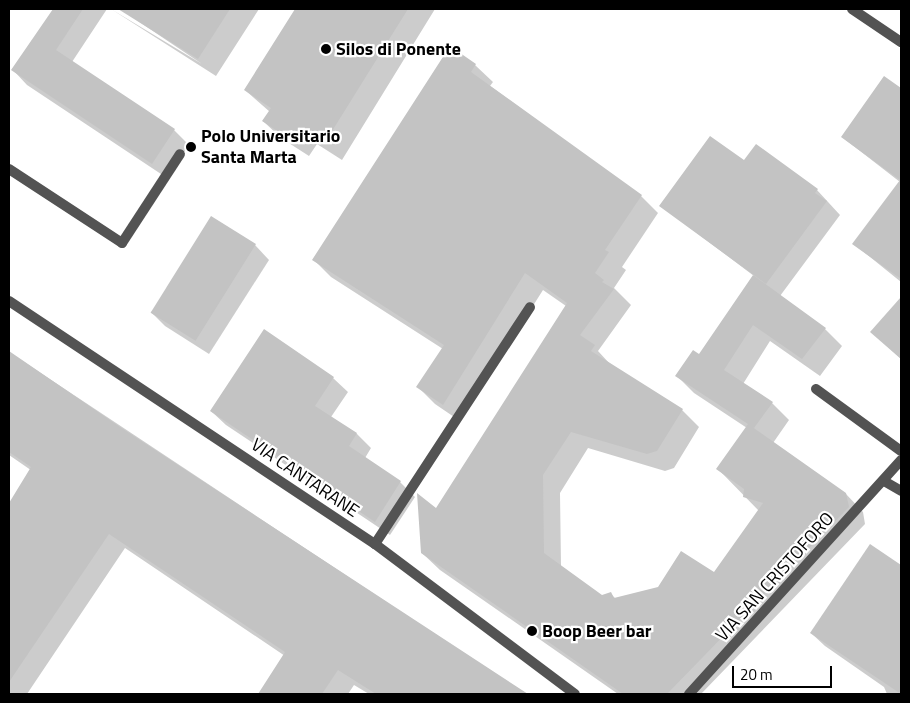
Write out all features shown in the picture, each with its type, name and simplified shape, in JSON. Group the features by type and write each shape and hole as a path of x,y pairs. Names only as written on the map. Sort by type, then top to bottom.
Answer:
{"street":[{"path":"852,9 901,42"},
{"path":"9,169 122,243 180,154"},
{"name":"VIA CANTARANE","path":"9,301 375,544 575,694"},
{"path":"375,544 530,307"},
{"path":"816,389 901,451"},
{"name":"VIA SAN CRISTOFORO","path":"689,694 884,481 901,460"},
{"path":"884,481 901,491"}],"building":[{"path":"53,9 83,9 56,50 175,129 152,164 11,70"},
{"path":"118,9 230,9 198,59"},
{"name":"Silos di Ponente","path":"295,9 408,9 324,144 299,127 291,140 262,121 271,108 244,90"},
{"path":"450,46 476,64 471,72 642,195 605,250 609,252 595,273 604,280 602,282 614,289 580,335 595,345 591,351 683,409 657,451 647,454 571,432 543,475 544,553 602,595 611,592 614,598 658,587 681,551 714,572 763,503 743,497 744,489 716,469 748,424 675,376 693,350 699,354 753,275 826,328 802,359 753,325 724,370 773,402 754,428 751,426 846,493 849,507 667,694 623,694 421,553 417,493 436,508 567,303 525,273 443,405 416,387 444,345 312,260"},
{"path":"884,76 901,88 901,279 852,244 900,180 841,137"},
{"path":"710,136 744,160 756,144 818,189 815,193 827,201 766,284 659,206"},
{"path":"211,216 256,244 196,341 151,313"},
{"path":"901,297 901,359 870,332"},
{"path":"264,329 334,377 315,406 357,433 349,446 401,481 375,522 210,411"},
{"path":"9,351 120,427 528,694 376,694 338,670 322,694 258,694 285,652 109,534 9,682 9,503 31,467 9,452"},
{"path":"870,544 901,565 901,694 810,633"}],"place":[{"name":"Silos di Ponente","path":"326,49"},
{"name":"Polo Universitario Santa Marta","path":"191,147"},
{"name":"Boop Beer bar","path":"532,631"}]}
